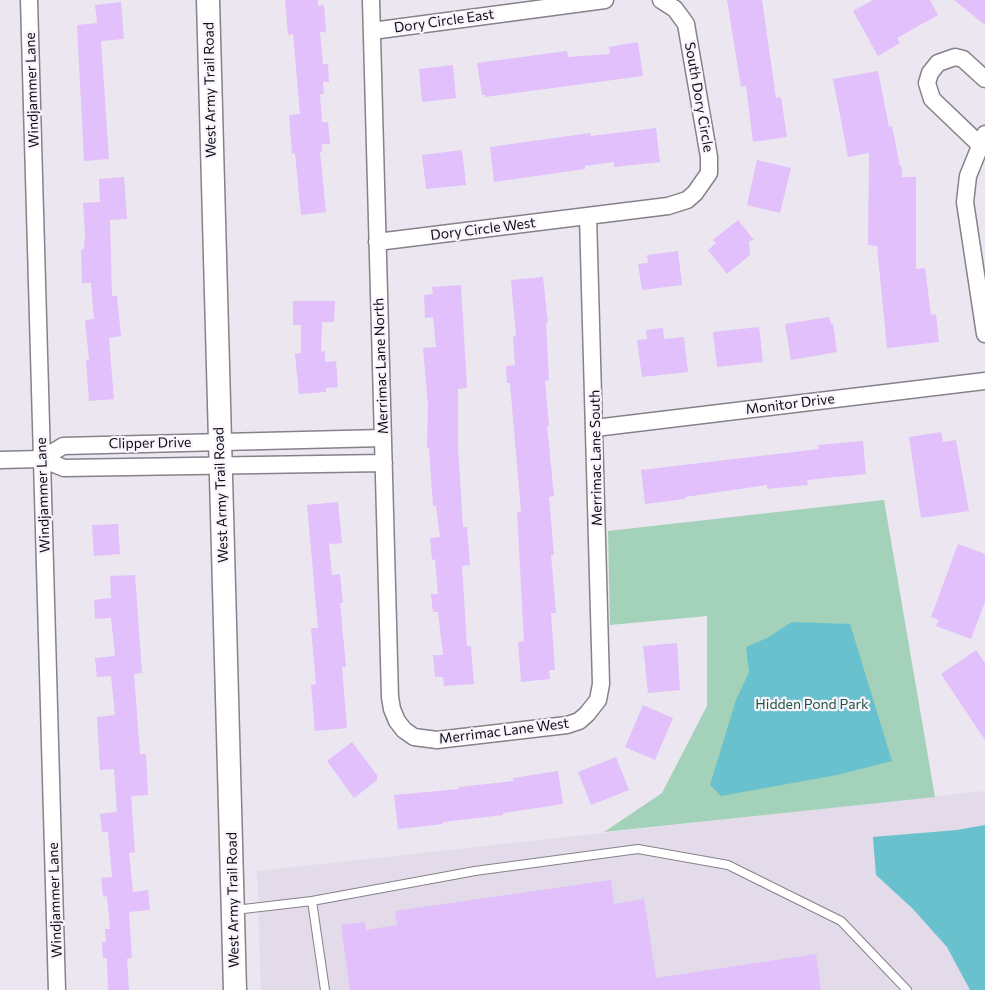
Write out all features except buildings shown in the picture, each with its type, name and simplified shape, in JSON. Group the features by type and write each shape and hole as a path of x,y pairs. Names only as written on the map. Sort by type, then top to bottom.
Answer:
{"main road":[{"name":"West Army Trail Road","path":"208,0 235,990"}],"street":[{"name":"Windjammer Lane","path":"29,0 57,990"},
{"name":"Merrimac Lane North","path":"371,0 390,697 392,709 404,730"},
{"name":"Dory Circle East","path":"372,31 606,0"},
{"name":"South Dory Circle","path":"588,216 680,203 696,193 709,173 709,157 686,24 675,9 661,0"},
{"path":"985,79 963,59 955,57 938,63 930,73 928,83 932,99 982,139 968,176 965,202 985,334"},
{"name":"Dory Circle West","path":"377,242 588,216"},
{"name":"Merrimac Lane South","path":"588,216 596,428 601,684 598,700"},
{"name":"Monitor Drive","path":"596,428 985,381"},
{"name":"Clipper Drive","path":"42,459 63,446 383,438"},
{"name":"Clipper Drive","path":"0,460 42,459 64,468 384,463"},
{"name":"Merrimac Lane West","path":"404,730 414,737 437,740 567,725 579,721 598,700"}],"lane":[{"path":"234,910 312,901 475,871 638,849 728,865 841,921 907,990"},
{"path":"312,901 325,990"}],"shaded area":[{"path":"985,791 985,990 261,990 257,871"}],"green space":[{"name":"Hidden Pond Park","path":"884,500 935,797 604,832 662,793 707,706 707,616 610,625 608,531"}],"water":[{"path":"792,622 850,624 892,761 837,775 721,796 710,785 736,700 749,672 746,647 767,638"},
{"path":"985,825 985,990 970,990 947,947 912,908 876,875 873,837 957,830"}]}
